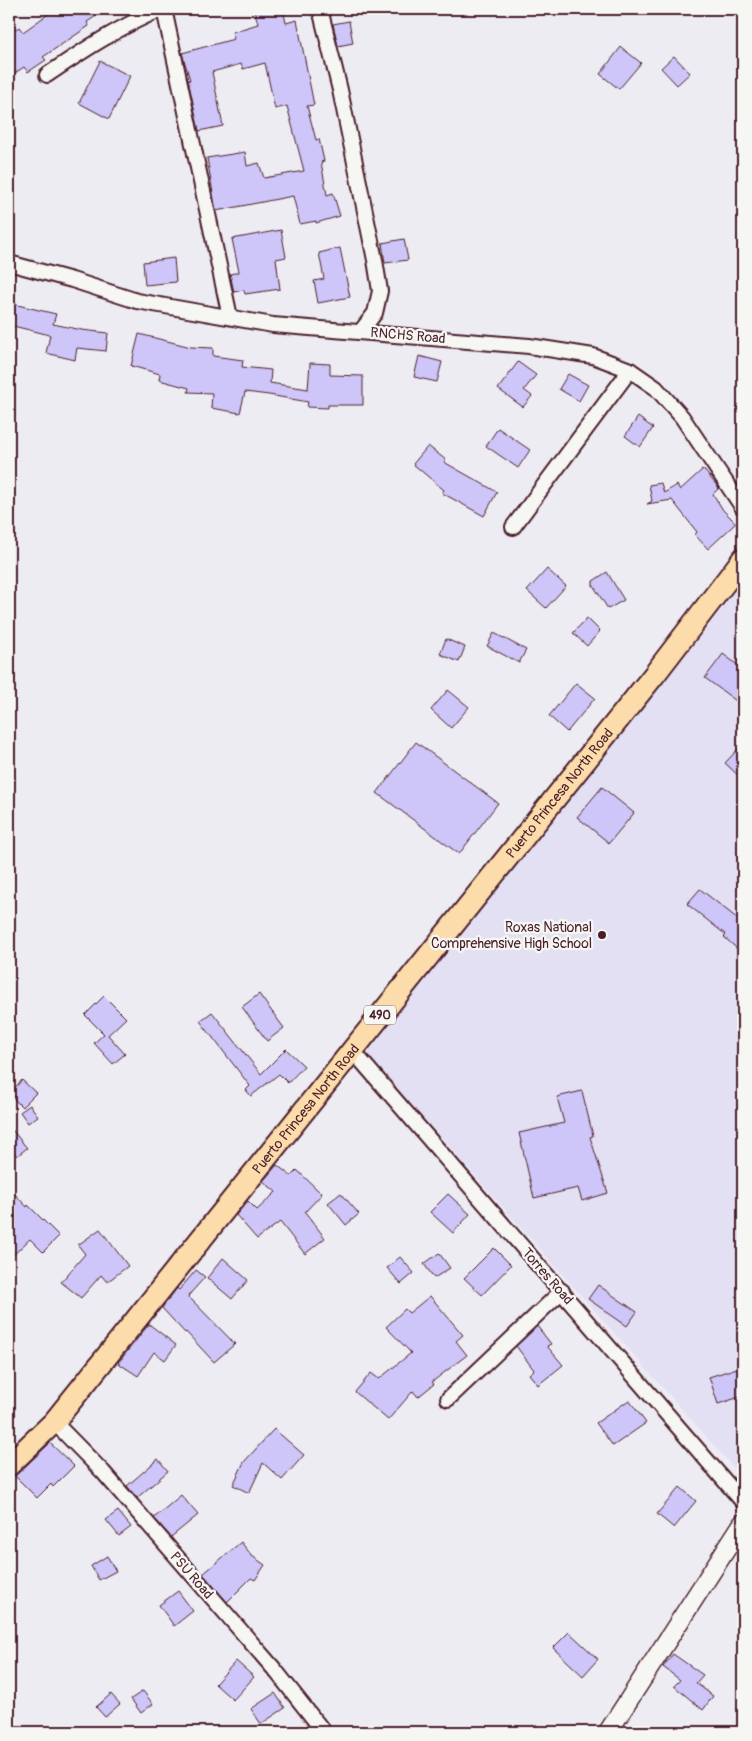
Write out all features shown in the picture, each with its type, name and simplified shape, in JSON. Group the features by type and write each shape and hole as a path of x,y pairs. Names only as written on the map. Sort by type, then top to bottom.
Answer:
{"main road":[{"name":"Puerto Princesa North Road","path":"9,1465 54,1422 654,675 743,559"}],"street":[{"path":"47,74 101,39 138,19 163,9 230,317"},
{"path":"320,9 340,90 380,291 375,313 360,331"},
{"name":"RNCHS Road","path":"9,263 72,280 137,301 274,325 529,346 593,356 630,370 656,388 682,417 743,508"},
{"path":"513,527 630,370"},
{"name":"Torres Road","path":"352,1050 743,1502"},
{"path":"448,1399 562,1291"},
{"name":"PSU Road","path":"54,1422 103,1472 275,1670 324,1732"},
{"path":"608,1732 743,1523"}],"shaded area":[{"name":"Roxas National Comprehensive High School","path":"743,577 743,1472 741,1476 365,1052 556,818"}],"building":[{"path":"55,9 107,9 87,22 89,26 43,57 46,60 28,72 24,67 9,77 9,56 14,52 9,45 9,34 19,27 23,32"},
{"path":"254,9 283,9 286,23 297,20 314,105 307,106 316,140 319,139 324,161 321,162 327,195 333,193 340,216 316,223 316,221 300,224 293,196 216,211 207,158 245,152 247,166 259,163 264,178 304,171 287,106 275,109 265,63 243,69 241,64 212,72 223,126 199,131 188,80 190,80 182,53 234,39 232,32 258,24"},
{"path":"349,21 353,43 338,46 333,24"},
{"path":"621,47 641,63 619,89 600,74"},
{"path":"674,56 690,73 677,85 661,68"},
{"path":"100,61 130,76 109,119 79,103"},
{"path":"281,230 286,257 276,259 280,289 245,294 244,290 234,292 230,274 239,272 232,239"},
{"path":"404,239 408,260 385,263 382,243"},
{"path":"340,248 350,297 318,303 314,281 324,279 319,253"},
{"path":"174,258 176,282 145,285 143,262"},
{"path":"9,303 56,314 53,324 108,333 106,351 77,348 75,360 46,353 50,335 9,325"},
{"path":"139,334 191,347 213,348 213,356 243,360 242,367 271,370 270,383 308,389 310,363 330,364 330,375 363,376 363,405 328,405 328,408 307,407 308,402 245,392 240,413 211,408 212,393 188,392 189,388 159,380 160,374 131,366"},
{"path":"419,356 442,362 437,382 414,377"},
{"path":"518,362 536,375 524,390 532,396 523,407 498,389"},
{"path":"568,374 588,385 579,401 559,389"},
{"path":"638,417 653,428 640,447 625,436"},
{"path":"498,428 530,450 518,468 486,446"},
{"path":"428,446 446,460 444,462 497,492 484,516 442,493 444,490 413,464"},
{"path":"703,469 719,488 713,494 723,510 736,523 708,549 695,535 697,532 672,500 647,504 652,501 649,485 661,483 664,493 677,485 680,490"},
{"path":"547,569 566,586 546,608 527,591"},
{"path":"607,572 624,600 608,609 593,585 593,581"},
{"path":"587,618 600,631 587,646 573,633"},
{"path":"494,633 526,650 519,663 487,646"},
{"path":"446,639 465,647 459,662 440,654"},
{"path":"723,654 743,669 743,706 705,678"},
{"path":"576,683 595,698 567,732 549,716"},
{"path":"448,690 469,707 451,728 431,710"},
{"path":"416,742 498,803 459,854 377,793"},
{"path":"743,744 743,780 725,763"},
{"path":"602,787 634,813 609,843 577,817"},
{"path":"700,889 743,923 743,954 724,937 726,935 687,904"},
{"path":"259,994 284,1028 267,1041 242,1007"},
{"path":"104,996 126,1018 108,1035 125,1054 113,1064 94,1043 104,1034 85,1015"},
{"path":"212,1012 261,1074 286,1049 304,1066 288,1083 279,1074 251,1096 246,1090 250,1086 200,1021"},
{"path":"22,1080 36,1093 22,1107 9,1094"},
{"path":"582,1091 593,1136 590,1137 608,1193 582,1201 578,1188 534,1198 519,1133 564,1123 557,1097"},
{"path":"30,1105 38,1116 28,1123 20,1112"},
{"path":"9,1126 27,1148 17,1156 9,1146"},
{"path":"277,1165 291,1176 297,1170 322,1194 305,1212 325,1238 305,1254 280,1222 257,1239 236,1215 248,1201 257,1210 276,1192 263,1181"},
{"path":"9,1188 59,1236 43,1252 30,1239 9,1259"},
{"path":"341,1193 359,1214 346,1225 328,1203"},
{"path":"448,1194 470,1214 453,1233 430,1212"},
{"path":"100,1229 128,1266 107,1282 101,1275 81,1298 61,1282 85,1254 78,1245"},
{"path":"494,1248 511,1265 482,1295 464,1278"},
{"path":"439,1253 450,1268 434,1278 424,1264"},
{"path":"400,1257 414,1273 401,1284 387,1268"},
{"path":"223,1258 248,1280 232,1299 207,1278"},
{"path":"196,1270 205,1277 188,1296 235,1344 214,1362 162,1308 177,1288 179,1290"},
{"path":"598,1285 637,1312 627,1326 588,1299"},
{"path":"430,1296 463,1335 456,1341 467,1355 432,1382 434,1384 418,1397 413,1391 388,1420 355,1392 371,1373 379,1379 411,1353 386,1327 405,1309 409,1313"},
{"path":"149,1324 176,1345 165,1360 154,1352 138,1376 118,1363"},
{"path":"537,1326 551,1344 547,1346 563,1365 538,1385 529,1374 534,1370 516,1346"},
{"path":"743,1366 743,1396 718,1404 709,1377"},
{"path":"629,1400 646,1423 613,1446 596,1423"},
{"path":"274,1429 304,1455 282,1480 263,1463 249,1493 233,1485 244,1462"},
{"path":"50,1443 74,1466 53,1487 51,1484 37,1498 15,1476"},
{"path":"158,1459 168,1471 137,1498 127,1486"},
{"path":"680,1487 696,1501 674,1528 657,1514"},
{"path":"181,1495 198,1515 171,1537 154,1518"},
{"path":"118,1511 131,1527 119,1536 106,1520"},
{"path":"241,1542 252,1556 265,1565 255,1580 251,1578 227,1602 203,1574"},
{"path":"107,1556 116,1571 99,1580 91,1566"},
{"path":"178,1591 193,1611 174,1626 159,1605"},
{"path":"569,1632 598,1659 583,1676 553,1648"},
{"path":"673,1654 703,1675 696,1683 713,1696 703,1710 674,1686 680,1680 663,1667"},
{"path":"236,1661 254,1677 233,1700 215,1684"},
{"path":"143,1691 153,1704 141,1713 131,1699"},
{"path":"275,1693 285,1708 261,1724 251,1709"},
{"path":"111,1694 120,1704 105,1717 96,1707"}],"place":[{"name":"Roxas National Comprehensive High School","path":"602,935"}]}
